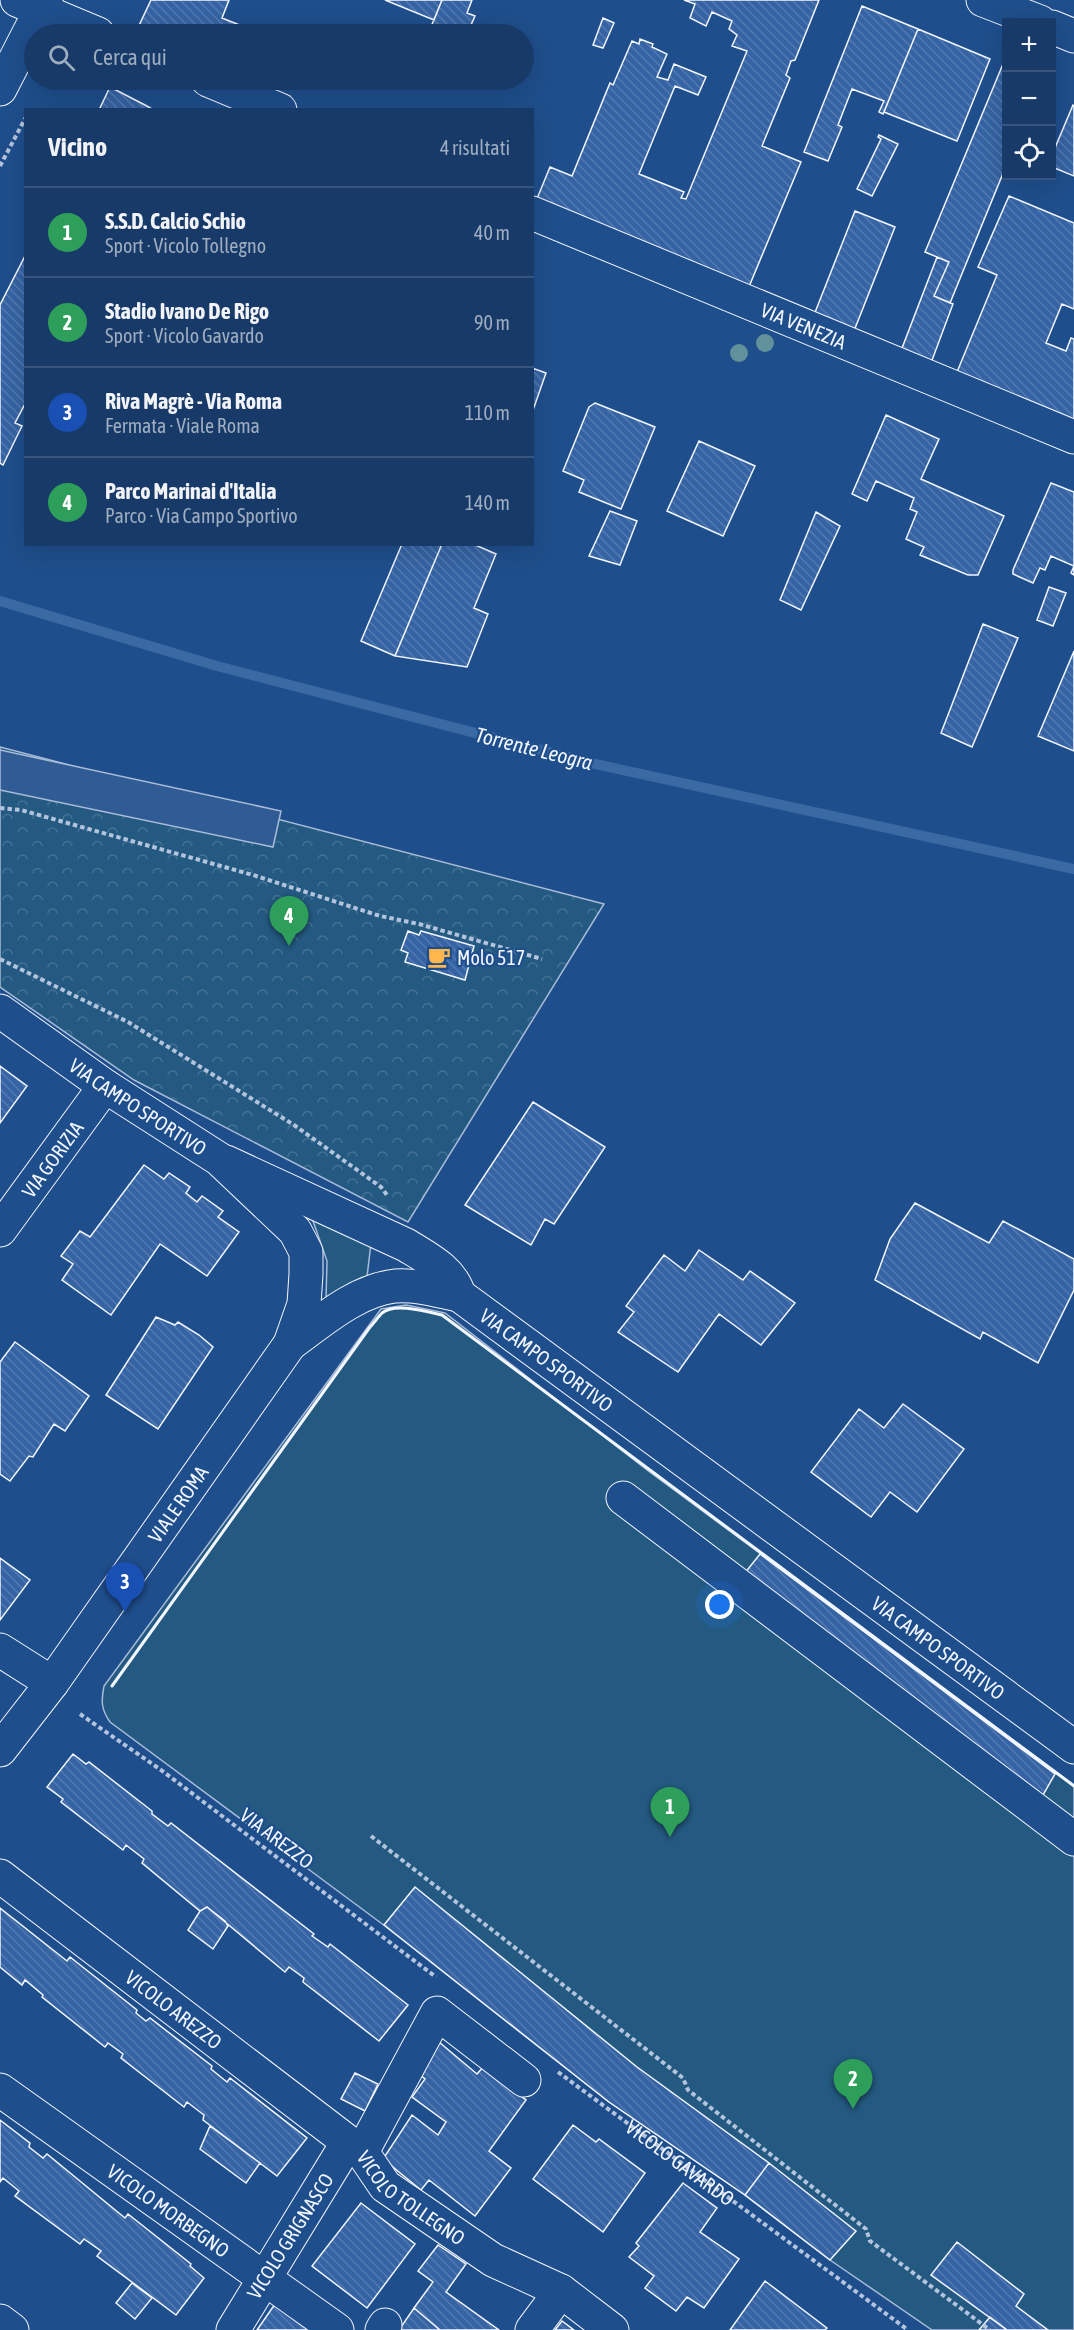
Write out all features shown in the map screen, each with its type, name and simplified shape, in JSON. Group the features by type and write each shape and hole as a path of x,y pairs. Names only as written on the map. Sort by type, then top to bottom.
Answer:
{"street":[{"path":"983,0 1030,18"},
{"path":"26,24 35,3 78,24"},
{"path":"1056,29 1074,36"},
{"path":"0,89 24,30"},
{"path":"232,90 275,108"},
{"name":"VIA VENEZIA","path":"534,214 1074,436"},
{"name":"VIA CAMPO SPORTIVO","path":"0,1011 105,1086 219,1159 406,1245 448,1274 456,1284 459,1295 1074,1747"},
{"name":"VIA GORIZIA","path":"0,1230 105,1086"},
{"path":"219,1159 296,1232 306,1252 304,1304 290,1344"},
{"path":"290,1344 353,1300 377,1291 396,1286 459,1295"},
{"name":"VIALE ROMA","path":"0,1750 52,1683 290,1344"},
{"path":"623,1498 1074,1839"},
{"path":"0,1650 52,1683"},
{"name":"VICOLO AREZZO","path":"0,1876 348,2142"},
{"name":"VICOLO TOLLEGNO","path":"524,2080 437,2013 362,2152 385,2186 493,2260 561,2291"},
{"name":"VICOLO MORBEGNO","path":"0,2090 337,2330"},
{"name":"VICOLO GRIGNASCO","path":"233,2330 348,2142"},
{"path":"532,2330 561,2291 612,2330"},
{"path":"0,2321 12,2330"}],"path":[{"path":"0,166 24,121"},
{"path":"0,807 21,810 196,859 380,916 429,927 542,959"},
{"path":"0,958 128,1022 294,1125 381,1187 389,1198"},
{"name":"VIA AREZZO","path":"80,1714 161,1770 445,1983"},
{"path":"371,1836 683,2078 688,2090 866,2229 870,2241 990,2330"},
{"name":"VICOLO GAVARDO","path":"558,2071 908,2330"}],"green space":[{"path":"0,747 604,904 408,1222 134,1080 0,987"},
{"path":"312,1218 371,1243 367,1277 326,1301 327,1261"},
{"path":"406,1305 445,1313 647,1470 1074,1785 1074,2330 932,2330 830,2260 745,2195 609,2102 385,1926 110,1722 102,1705 104,1686 381,1309"}],"shaded area":[{"path":"0,750 281,811 273,847 0,790"}],"building":[{"path":"151,0 229,0 222,18 237,24 140,24"},
{"path":"385,0 442,0 434,20"},
{"path":"442,0 472,0 467,13 475,16 471,24 432,24"},
{"path":"684,0 819,0 795,60 791,61 786,75 790,78 762,146 801,162 743,301 534,206 550,167 572,176 610,83 613,85 632,41 639,44 640,39 653,44 652,47 667,54 657,77 668,80 674,64 706,77 698,95 675,86 639,174 684,192 681,198 686,199 747,51 732,46 737,35 729,29 732,21 712,12 706,26 690,18 695,4"},
{"path":"862,6 918,29 883,114 879,112 884,101 852,89 838,125 842,127 828,161 804,152"},
{"path":"603,18 614,23 603,48 593,45"},
{"path":"918,29 990,59 957,141 884,112"},
{"path":"1002,66 1002,176 950,303 934,296 949,262 925,252"},
{"path":"109,90 116,90 150,108 100,108"},
{"path":"1073,105 1074,176 1056,169 1056,145"},
{"path":"879,135 898,144 872,196 857,189 881,139"},
{"path":"1009,196 1074,223 1074,309 1062,304 1046,343 1066,351 1071,338 1074,339 1074,421 957,372 997,275 978,267"},
{"path":"855,211 895,227 852,336 812,320"},
{"path":"937,257 949,262 934,296 953,304 928,371 899,356"},
{"path":"24,258 24,406 15,423 22,426 3,465 0,463 0,305"},
{"path":"534,369 546,373 534,407"},
{"path":"595,403 655,427 621,509 579,492 584,480 563,471 589,407"},
{"path":"886,415 939,439 921,479 1004,516 978,575 968,575 920,555 924,547 906,539 917,512 910,509 914,498 876,481 867,501 852,494"},
{"path":"699,441 755,466 723,536 667,511"},
{"path":"1051,483 1074,492 1074,566 1051,556 1045,570 1040,568 1033,583 1013,574 1013,570"},
{"path":"610,511 637,521 620,565 589,556"},
{"path":"816,512 840,526 801,610 780,600"},
{"path":"401,546 441,546 395,656 361,641"},
{"path":"441,546 478,546 496,554 474,608 488,614 467,667 395,656"},
{"path":"1049,587 1066,593 1053,626 1037,620"},
{"path":"983,624 1018,638 972,747 941,733"},
{"path":"1074,651 1074,751 1038,736"},
{"name":"Molo 517","path":"408,931 419,935 421,931 474,946 465,980 405,962 408,953 401,950"},
{"path":"0,1066 27,1086 0,1123"},
{"path":"533,1102 605,1147 554,1224 545,1219 531,1245 465,1205"},
{"path":"144,1165 164,1179 169,1173 190,1187 186,1193 197,1202 202,1196 223,1211 218,1217 239,1232 207,1276 160,1244 111,1315 62,1280 73,1264 61,1256 80,1231 90,1237"},
{"path":"915,1203 989,1243 1003,1221 1074,1259 1074,1290 1038,1363 983,1332 980,1339 875,1280 890,1239"},
{"path":"699,1250 743,1280 750,1271 795,1303 761,1345 719,1314 678,1372 618,1332 634,1312 626,1306 664,1255 685,1271"},
{"path":"156,1317 175,1325 178,1322 213,1347 158,1429 106,1395"},
{"path":"15,1342 89,1396 65,1431 54,1424 33,1457 29,1456 10,1481 0,1474 0,1362"},
{"path":"903,1404 964,1449 917,1512 890,1492 871,1517 811,1472 859,1409 884,1428"},
{"path":"760,1554 1055,1774 1039,1802 740,1579"},
{"path":"0,1558 30,1580 0,1620"},
{"path":"73,1754 86,1764 89,1762 168,1826 171,1823 314,1934 312,1936 328,1947 330,1944 408,2005 379,2041 303,1982 304,1978 289,1967 285,1972 207,1907 200,1911 142,1863 144,1859 126,1845 123,1850 61,1802 63,1799 47,1787"},
{"path":"415,1887 637,2067 769,2163 745,2195 609,2102 384,1925"},
{"path":"207,1907 228,1926 213,1949 188,1930 200,1911"},
{"path":"0,1908 67,1961 70,1957 137,2010 136,2013 146,2021 150,2018 212,2066 211,2069 227,2082 230,2078 307,2138 277,2176 203,2120 204,2115 187,2102 184,2107 121,2058 123,2054 108,2043 105,2047 42,1997 43,1995 25,1980 22,1985 0,1967"},
{"path":"439,2042 477,2074 484,2066 526,2100 489,2151 511,2168 475,2216 429,2180 421,2190 383,2159 412,2115 438,2135 446,2122 412,2097 425,2079 415,2071"},
{"path":"355,2073 378,2084 365,2111 341,2099"},
{"path":"0,2120 30,2143 29,2147 43,2158 47,2154 125,2218 128,2214 191,2264 190,2266 204,2278 176,2315 97,2256 101,2251 84,2239 80,2244 15,2196 19,2191 3,2178 0,2182"},
{"path":"573,2125 596,2142 599,2139 645,2173 603,2232 533,2179"},
{"path":"210,2126 260,2163 246,2183 200,2149"},
{"path":"769,2163 856,2231 830,2260 745,2195"},
{"path":"683,2183 717,2208 700,2232 739,2259 704,2308 687,2297 676,2311 645,2288 654,2276 629,2257 639,2246 636,2243"},
{"path":"361,2203 415,2244 367,2308 312,2266"},
{"path":"957,2242 1024,2294 1016,2306 1048,2330 1007,2330 931,2275"},
{"path":"438,2245 466,2264 446,2292 499,2330 440,2330 414,2308 433,2282 418,2271"},
{"path":"765,2281 827,2328 825,2330 730,2330"},
{"path":"132,2283 152,2298 135,2319 116,2303"},
{"path":"275,2304 312,2330 257,2330"},
{"path":"414,2308 440,2330 399,2330"},
{"path":"990,2317 1007,2330 979,2330"},
{"path":"562,2321 574,2330 555,2330"}],"waterway":[{"name":"Torrente Leogra","path":"0,601 217,666 591,763 1074,869"}],"wall":[{"path":"112,1686 370,1327 382,1313 395,1308 403,1308 442,1315 1074,1786"}],"place":[{"name":"Parco Marinai d'Italia","path":"289,946"},
{"name":"Molo 517","path":"439,957"},
{"name":"Riva Magrè - Via Roma","path":"125,1612"},
{"name":"S.S.D. Calcio Schio","path":"670,1837"},
{"name":"Stadio Ivano De Rigo","path":"853,2109"}]}
